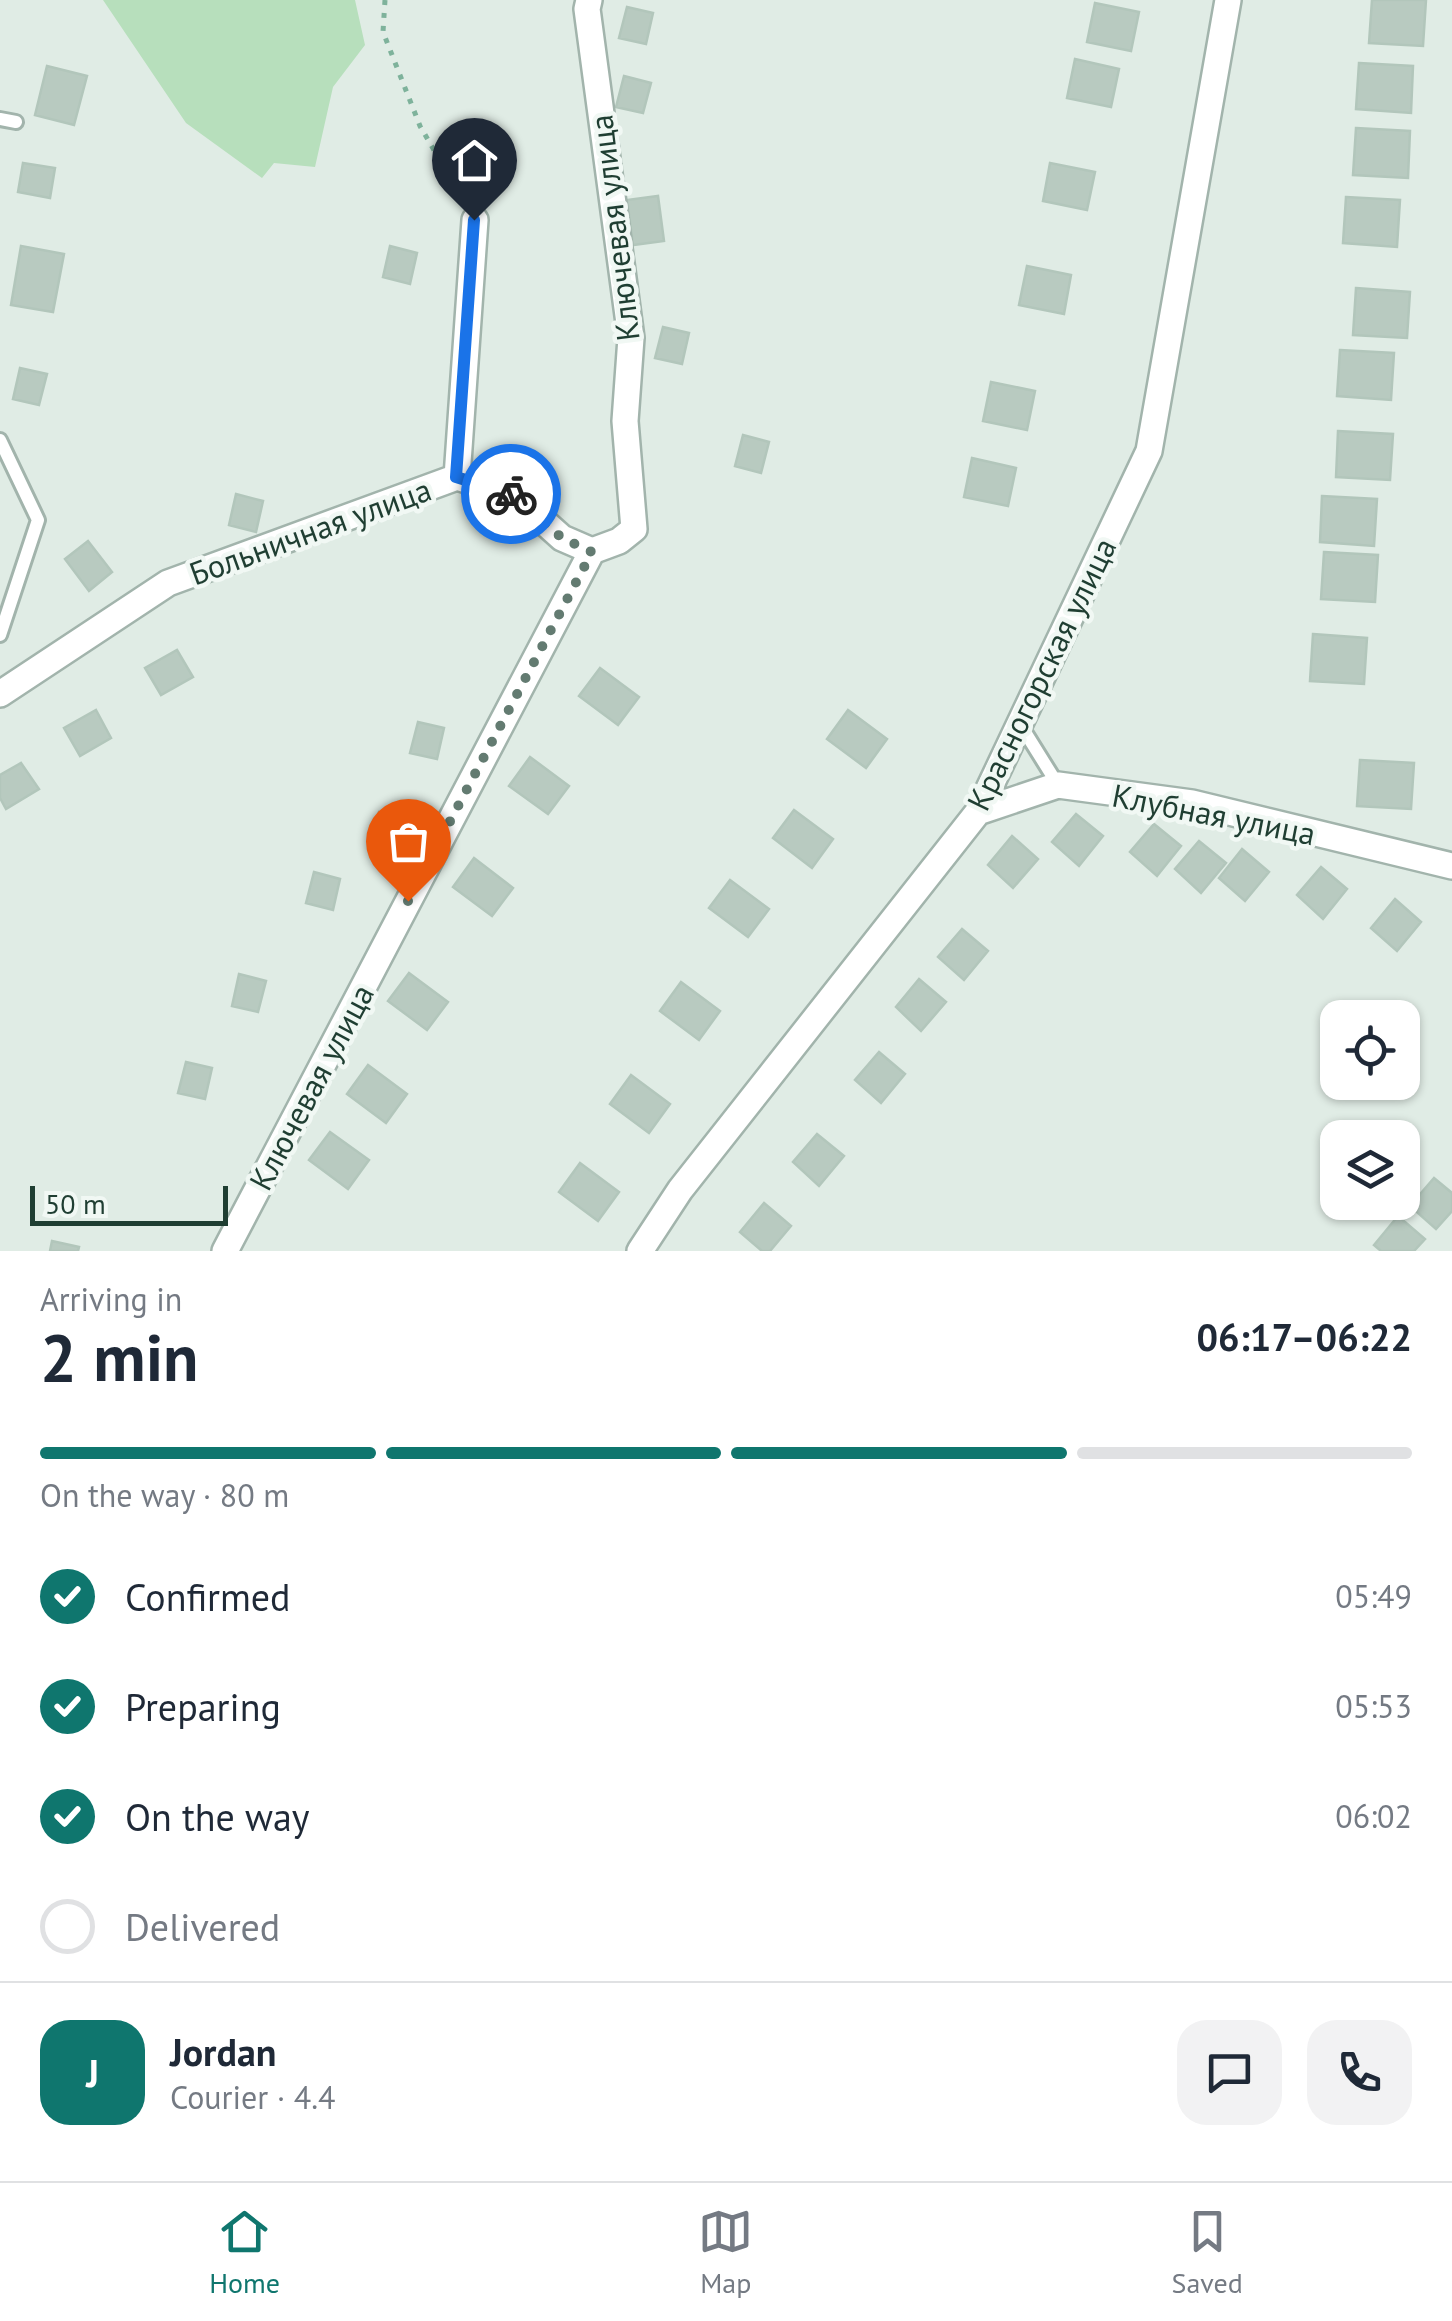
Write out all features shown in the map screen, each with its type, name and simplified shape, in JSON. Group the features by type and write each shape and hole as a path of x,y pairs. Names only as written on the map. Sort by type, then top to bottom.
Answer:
{"street":[{"name":"Ключевая улица","path":"225,1251 592,552 620,541 634,530 625,421 631,338 587,9 589,0"},
{"name":"Красногорская улица","path":"640,1251 680,1190 978,812 1149,450 1228,0"},
{"name":"Больничная улица","path":"0,694 168,583 456,477 474,220"},
{"path":"456,477 514,496 562,538 592,552"},
{"name":"Клубная улица","path":"978,812 1058,785 1192,803 1452,866"}],"lane":[{"path":"0,119 16,122"},
{"path":"0,440 38,520 0,634"},
{"path":"1019,724 1058,785"}],"path":[{"path":"385,0 383,32 420,126 474,220"}],"green space":[{"path":"103,0 355,0 365,45 333,87 315,167 274,163 262,178 186,123"}],"building":[{"path":"1372,0 1426,0 1423,46 1369,43"},
{"path":"1095,3 1139,12 1131,51 1087,42"},
{"path":"627,7 653,13 646,44 619,38"},
{"path":"1075,59 1119,69 1111,107 1067,98"},
{"path":"1359,63 1413,66 1411,113 1356,109"},
{"path":"47,66 87,76 74,125 35,115"},
{"path":"624,76 651,83 643,113 616,107"},
{"path":"1356,128 1410,131 1408,178 1353,175"},
{"path":"23,163 55,168 50,198 18,192"},
{"path":"1050,163 1095,172 1087,210 1043,201"},
{"path":"658,196 664,241 633,245 627,200"},
{"path":"1346,197 1400,200 1397,247 1343,243"},
{"path":"21,246 64,254 53,312 11,305"},
{"path":"390,246 417,253 410,284 383,277"},
{"path":"1027,266 1071,275 1064,314 1019,305"},
{"path":"1356,288 1410,292 1407,338 1353,335"},
{"path":"663,327 689,333 682,364 655,358"},
{"path":"1340,350 1394,353 1391,400 1337,396"},
{"path":"20,368 47,374 39,405 13,399"},
{"path":"991,382 1035,391 1027,430 983,421"},
{"path":"1338,431 1393,434 1390,480 1336,477"},
{"path":"743,435 769,442 761,473 735,466"},
{"path":"972,458 1016,468 1008,506 964,497"},
{"path":"236,494 263,501 256,532 229,525"},
{"path":"1322,496 1377,499 1374,546 1320,542"},
{"path":"88,541 112,572 89,591 65,559"},
{"path":"1324,552 1378,555 1375,602 1321,599"},
{"path":"1313,634 1367,638 1364,684 1310,681"},
{"path":"177,650 193,677 161,695 145,668"},
{"path":"600,668 639,697 618,725 579,696"},
{"path":"96,710 111,738 80,756 64,728"},
{"path":"848,710 887,739 866,768 827,739"},
{"path":"418,722 444,728 437,759 410,753"},
{"path":"530,757 569,786 548,814 509,786"},
{"path":"1360,760 1414,763 1411,809 1357,806"},
{"path":"21,763 39,789 6,809 0,798 0,775"},
{"path":"794,810 833,839 812,868 773,838"},
{"path":"379,812 405,818 398,849 371,843"},
{"path":"1076,814 1103,836 1079,866 1052,842"},
{"path":"1154,824 1181,846 1157,876 1130,852"},
{"path":"1012,836 1038,859 1013,888 988,865"},
{"path":"1199,841 1226,863 1201,893 1175,869"},
{"path":"1242,849 1269,872 1245,901 1219,878"},
{"path":"474,858 513,888 492,916 453,887"},
{"path":"1321,867 1347,889 1323,919 1297,895"},
{"path":"314,872 340,879 333,910 306,903"},
{"path":"730,880 769,909 748,937 709,908"},
{"path":"1395,899 1421,922 1397,951 1371,928"},
{"path":"962,929 988,951 964,980 938,957"},
{"path":"409,973 448,1002 427,1030 388,1001"},
{"path":"239,974 266,981 258,1012 232,1006"},
{"path":"919,979 946,1002 921,1031 896,1007"},
{"path":"681,982 720,1011 699,1040 660,1011"},
{"path":"879,1052 905,1074 881,1103 855,1080"},
{"path":"186,1062 212,1068 205,1099 178,1093"},
{"path":"368,1065 407,1094 386,1123 347,1094"},
{"path":"631,1075 670,1104 649,1133 610,1104"},
{"path":"330,1132 369,1160 348,1189 309,1160"},
{"path":"817,1134 844,1156 819,1186 793,1162"},
{"path":"580,1163 619,1192 598,1221 559,1192"},
{"path":"1434,1178 1452,1193 1452,1211 1436,1229 1420,1215 1420,1194"},
{"path":"764,1203 791,1226 770,1251 762,1251 740,1232"},
{"path":"1395,1220 1403,1220 1425,1239 1414,1251 1381,1251 1374,1245"},
{"path":"52,1241 79,1247 78,1251 50,1251"}],"way so far":[{"path":"408,901 592,552 562,538 511,494"}],"route":[{"path":"474,220 456,477 511,494"}]}
